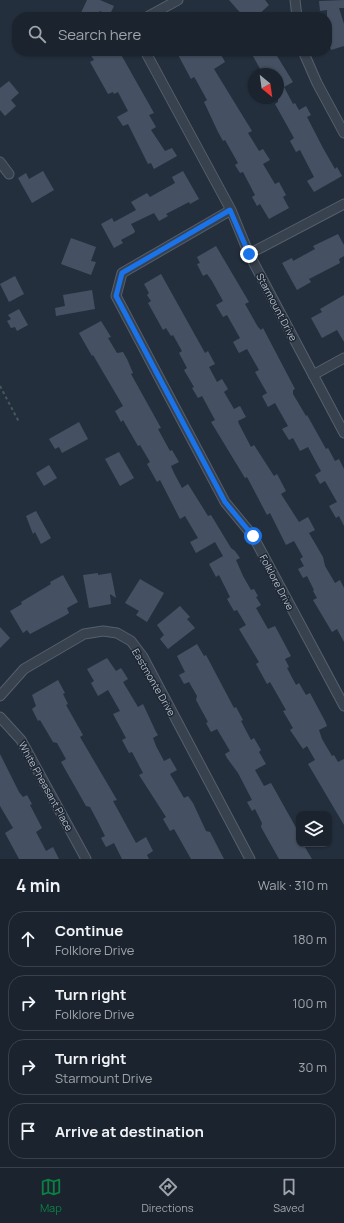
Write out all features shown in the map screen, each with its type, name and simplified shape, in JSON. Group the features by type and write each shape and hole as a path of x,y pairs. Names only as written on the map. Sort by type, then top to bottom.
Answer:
{"street":[{"path":"157,12 178,0"},
{"path":"295,0 296,12"},
{"name":"Starmount Drive","path":"148,56 230,210 249,254 344,433"},
{"path":"305,56 344,133"},
{"path":"0,162 9,174"},
{"path":"249,254 344,204"},
{"name":"Folklore Drive","path":"230,210 122,273 116,296 225,502 253,536 344,706"},
{"path":"313,375 344,358"},
{"name":"Eastmonte Drive","path":"0,696 24,669 84,634 103,631 117,634 131,642 143,657 250,859"},
{"name":"White Pheasant Place","path":"0,717 21,740 86,859"}],"path":[{"path":"0,386 19,422"}],"building":[{"path":"87,0 100,0 114,6 111,12 81,12"},
{"path":"229,0 265,0 269,5 261,12 240,12"},
{"path":"344,0 344,8 339,8 344,24 344,46 332,50 332,12 327,12 327,10 320,11 319,1"},
{"path":"91,56 122,56 154,113 149,115 156,127 151,130 165,151 172,148 177,156 154,169 151,163 148,164 128,124 123,126 117,117 128,111 118,92 108,94 90,62 94,60"},
{"path":"179,56 222,56 225,62 214,69 252,131 248,133 259,151 263,149 270,160 263,164 275,184 279,182 286,195 283,197 289,208 269,219 260,204 257,206 252,197 255,195 243,172 240,173 235,165 238,163 225,140 223,141 218,132 204,102 207,100 194,77 191,79"},
{"path":"253,56 277,56 293,82 284,87 284,68 260,68"},
{"path":"9,81 19,93 11,100 16,106 5,116 0,110 0,88"},
{"path":"284,87 293,104 295,103 299,110 306,106 311,115 307,117 335,169 337,167 342,176 314,192 307,181 314,177 300,150 296,152 290,141 294,138 275,104 284,104"},
{"path":"43,171 54,190 32,203 18,178 26,173 29,179"},
{"path":"183,171 199,199 190,204 189,202 166,214 168,216 159,221 154,213 131,224 135,231 134,233 121,240 123,243 114,248 101,224 112,218 114,222 136,210 131,202 147,193 150,197 175,183 172,177"},
{"path":"338,234 344,245 344,256 339,259 340,263 309,279 311,282 297,290 282,263 292,258 293,261 315,249 313,246"},
{"path":"71,238 96,247 91,261 96,262 91,275 61,264"},
{"path":"216,246 249,302 245,304 258,327 261,330 263,328 295,389 293,390 293,394 306,416 307,415 326,449 328,448 335,461 339,459 344,469 344,526 339,516 336,518 329,506 337,502 325,481 320,484 315,475 321,471 308,447 300,451 293,438 289,440 282,429 288,426 275,403 268,407 262,396 267,393 255,372 259,370 247,349 239,353 233,342 240,338 227,315 223,317 216,305 223,301 212,281 207,274 203,276 197,264 200,263 197,257"},
{"path":"161,274 205,353 208,351 215,364 209,367 217,382 222,379 228,389 224,392 234,409 240,406 246,417 238,421 251,447 254,445 274,476 277,474 286,491 281,494 299,522 308,517 315,530 309,533 323,557 325,566 335,583 340,580 344,588 344,642 337,629 332,632 313,600 317,598 313,591 314,590 307,576 303,578 298,569 304,566 300,559 303,557 294,541 286,545 270,513 267,515 247,477 245,478 211,422 215,420 202,396 198,398 192,388 194,387 184,370 187,368 179,353 182,351 173,335 171,336 166,328 163,330 148,303 151,301 147,295 149,293 144,284"},
{"path":"15,276 24,294 9,302 0,284"},
{"path":"92,290 95,309 56,316 55,308 65,306 63,295"},
{"path":"344,295 344,342 337,330 322,338 311,318 322,312 320,309"},
{"path":"19,309 28,325 17,331 15,327 11,328 7,321 11,319 8,315"},
{"path":"101,321 111,337 108,338 117,353 123,352 127,359 133,373 131,374 161,428 158,429 170,451 172,450 179,462 171,466 182,488 188,484 208,516 211,515 231,548 240,558 236,560 243,576 251,590 254,589 258,596 256,597 261,605 256,608 268,629 275,626 291,656 285,659 289,667 287,668 296,685 299,683 306,695 310,693 325,721 327,726 319,730 322,739 332,756 334,755 338,762 344,759 344,825 308,764 315,760 307,746 303,749 290,730 293,728 283,711 286,710 270,682 267,684 256,664 259,662 239,629 246,625 237,610 234,611 227,599 230,597 219,575 216,577 209,564 223,556 215,542 196,553 190,542 198,538 185,516 180,519 160,480 157,482 147,464 150,462 140,445 138,446 123,420 121,422 115,411 123,406 79,333"},
{"path":"79,422 88,439 62,453 59,447 55,449 49,439"},
{"path":"119,452 134,478 120,486 105,459"},
{"path":"49,465 57,478 44,486 36,473"},
{"path":"36,511 51,538 41,544 35,532 33,534 26,516"},
{"path":"98,573 98,575 111,573 116,598 110,594 111,604 89,608 83,575"},
{"path":"63,575 78,602 67,608 69,613 66,615 30,634 27,630 23,633 10,611 22,604 21,602 51,584 50,582"},
{"path":"140,579 164,593 147,622 136,615 139,611 125,603"},
{"path":"180,606 190,617 187,619 195,628 168,649 160,639 164,635 157,625"},
{"path":"0,627 10,638 0,648"},
{"path":"197,644 204,656 206,655 234,708 236,707 243,720 241,721 251,740 254,738 261,750 259,752 266,764 255,770 264,786 271,783 296,828 296,847 305,847 312,859 279,859 261,827 262,823 255,809 252,811 247,802 252,800 238,773 225,754 230,751 217,729 211,732 206,723 208,722 196,700 197,696 189,682 184,684 179,675 185,672 177,656"},
{"path":"107,658 116,671 121,668 123,671 128,679 123,682 138,707 143,704 158,735 153,738 156,746 164,761 170,758 177,770 170,774 184,798 188,796 193,803 206,831 210,832 224,859 191,859 174,829 170,831 163,819 166,817 139,775 143,773 132,752 129,753 122,740 126,738 113,714 120,711 108,690 98,696 91,683 94,681 87,669"},
{"path":"58,680 65,693 63,694 68,704 66,705 83,735 80,737 117,800 113,801 136,843 146,837 153,851 147,855 149,859 122,859 114,843 106,847 101,838 105,836 90,807 86,806 61,762 66,759 57,743 53,742 40,720 38,721 32,709 36,706 32,695"},
{"path":"0,754 19,792 23,797 27,795 32,804 30,805 42,828 36,832 46,851 53,847 59,859 19,859 5,833 13,828 0,806"}],"route":[{"path":"249,254 230,210 122,273 116,296 225,502 253,536"}]}
